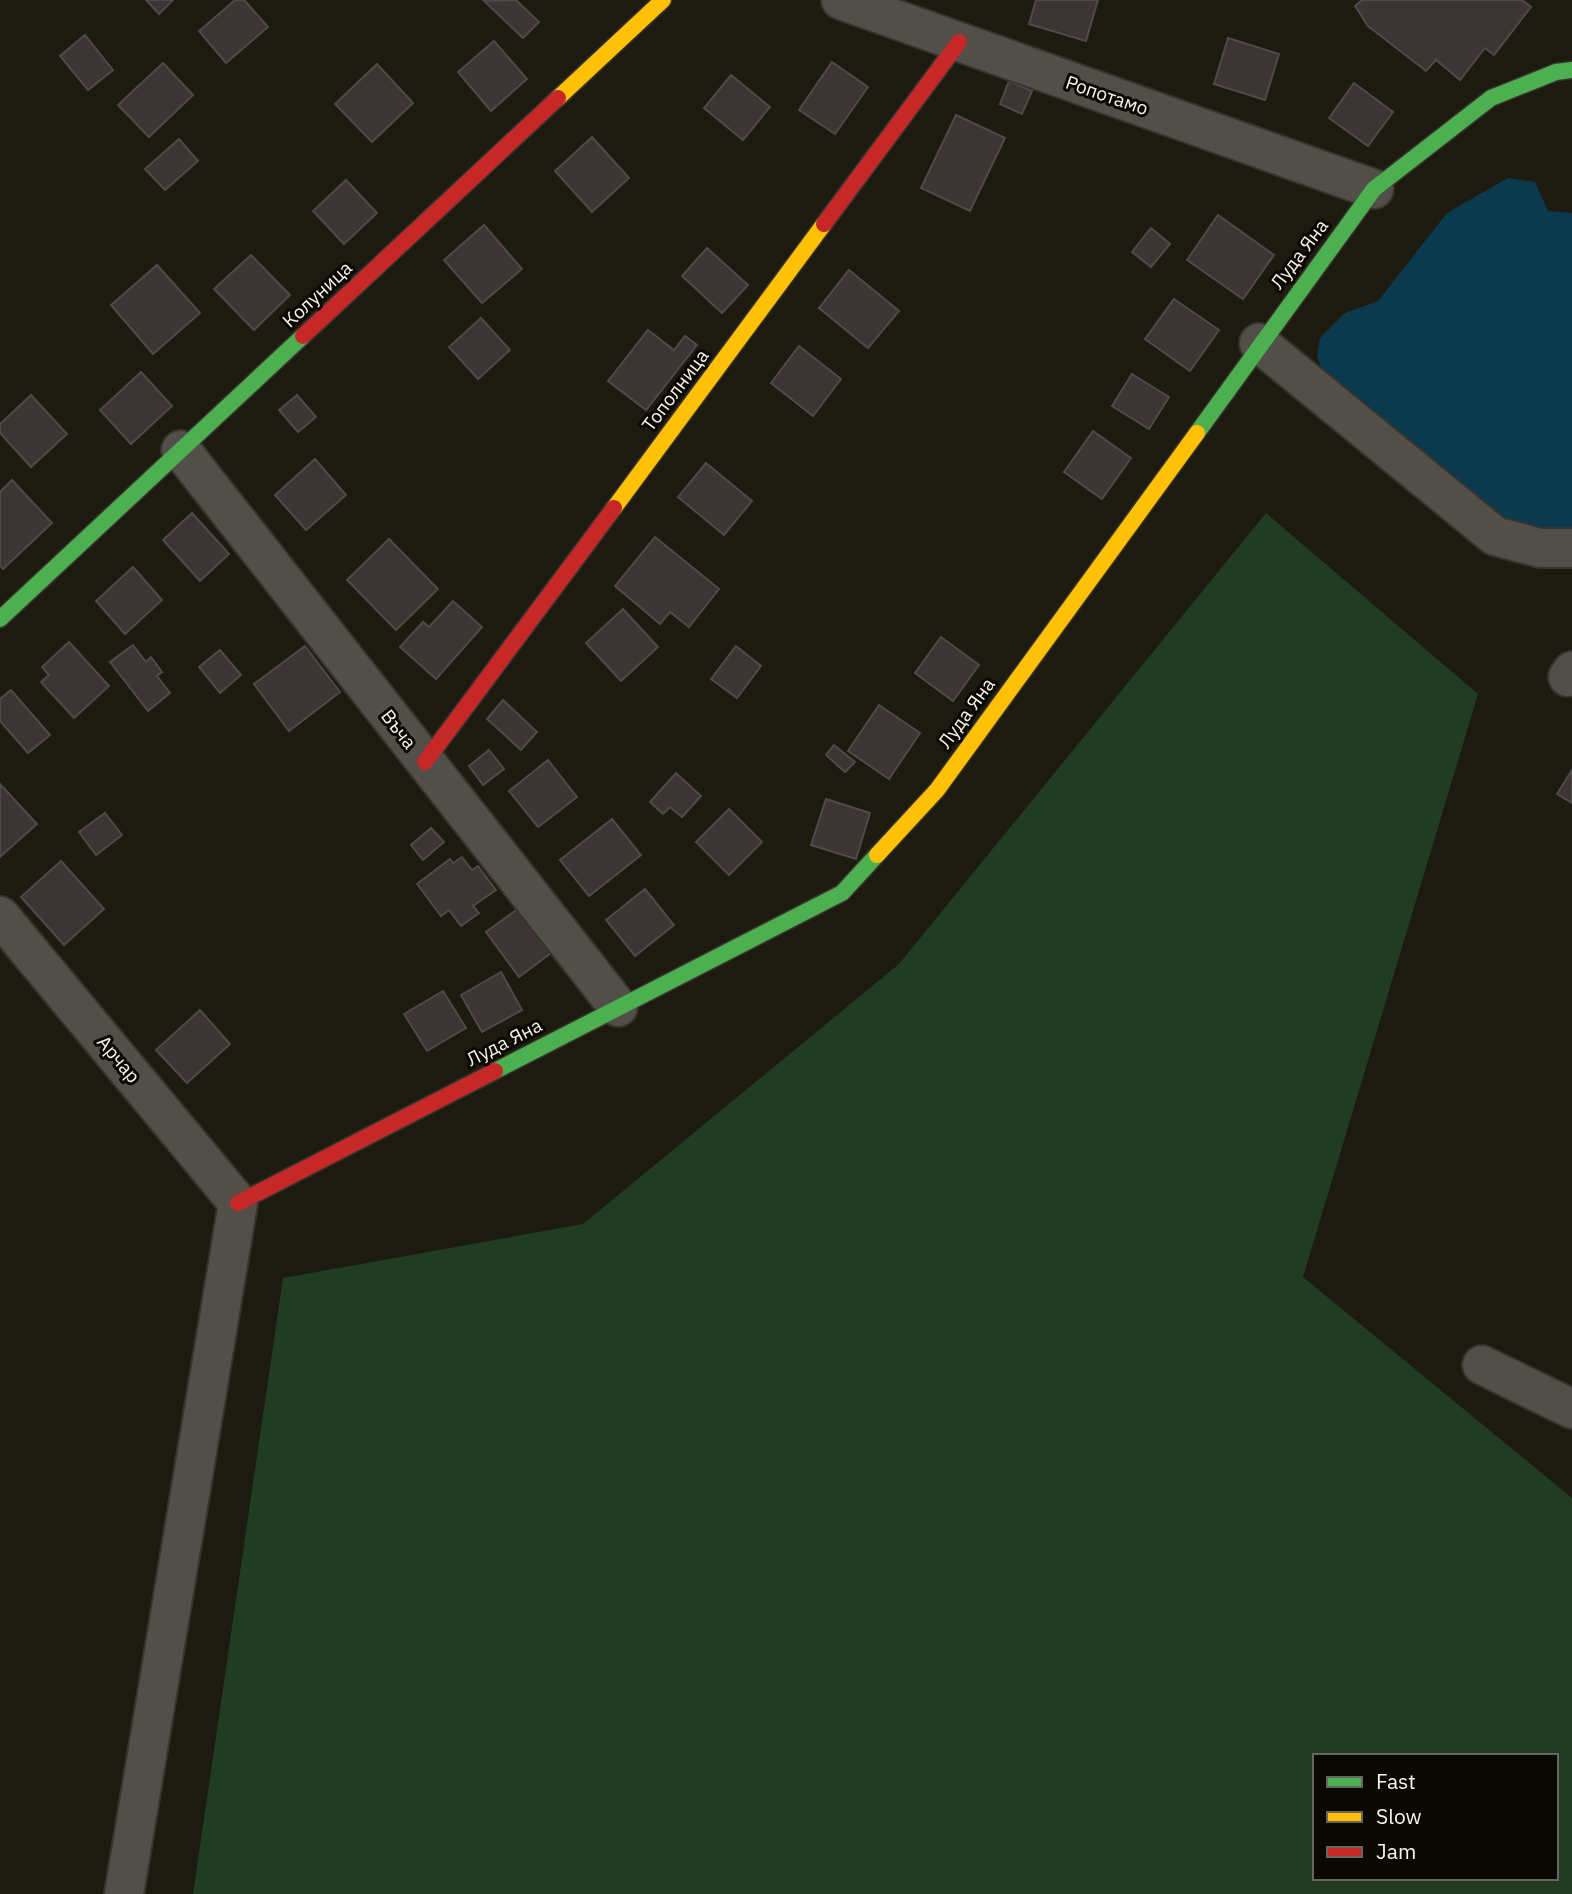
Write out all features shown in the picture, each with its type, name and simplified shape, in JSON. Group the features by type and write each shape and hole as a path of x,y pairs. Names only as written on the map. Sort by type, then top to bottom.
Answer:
{"street":[{"name":"Колуница","path":"0,619 663,0"},
{"name":"Ропотамо","path":"841,0 1374,189"},
{"name":"Тополница","path":"425,762 959,42"},
{"name":"Луда Яна","path":"238,1203 842,893 937,789 1259,343 1374,189 1491,98 1556,72 1572,70"},
{"path":"1259,343 1495,536 1540,548 1572,548"},
{"name":"Въча","path":"181,450 618,1007"},
{"name":"Арчар","path":"0,916 238,1203"},
{"path":"124,1894 238,1203"},
{"path":"1482,1365 1572,1409"}],"green space":[{"path":"1266,513 1478,694 1303,1277 1572,1498 1572,1894 193,1894 283,1278 583,1224 899,964"}],"water":[{"path":"1508,178 1535,182 1548,211 1572,213 1572,531 1523,529 1491,513 1325,375 1317,357 1320,338 1345,313 1378,301 1447,213"}],"building":[{"path":"146,0 173,0 159,14"},
{"path":"235,0 244,0 268,27 226,63 199,31"},
{"path":"516,0 539,22 523,38 484,1"},
{"path":"1036,0 1098,0 1086,41 1029,24"},
{"path":"1362,0 1522,0 1531,7 1494,55 1485,48 1460,80 1436,60 1426,71 1368,26 1355,6"},
{"path":"85,35 113,70 88,90 60,56"},
{"path":"1228,38 1279,54 1265,100 1214,84"},
{"path":"494,41 527,79 491,111 458,72"},
{"path":"832,62 868,87 835,134 799,110"},
{"path":"163,63 193,95 149,137 118,105"},
{"path":"377,64 413,103 372,142 335,104"},
{"path":"731,75 770,107 743,140 704,108"},
{"path":"1009,81 1032,91 1022,114 1000,104"},
{"path":"1354,83 1393,112 1368,146 1329,118"},
{"path":"956,115 1005,138 970,211 921,188"},
{"path":"592,137 629,178 592,212 555,171"},
{"path":"179,139 198,161 165,190 145,169"},
{"path":"346,180 377,213 344,244 313,211"},
{"path":"1218,215 1274,255 1243,299 1187,260"},
{"path":"484,225 522,269 482,303 444,260"},
{"path":"1151,228 1170,244 1151,267 1132,252"},
{"path":"707,248 748,285 722,313 682,276"},
{"path":"251,255 290,295 254,330 214,289"},
{"path":"157,265 200,313 153,354 111,305"},
{"path":"849,270 899,311 868,348 819,308"},
{"path":"1174,299 1219,330 1190,371 1145,339"},
{"path":"481,318 510,350 478,379 449,347"},
{"path":"648,330 674,350 685,336 697,345 646,410 608,381"},
{"path":"799,346 841,379 813,416 771,383"},
{"path":"141,372 172,406 131,444 100,410"},
{"path":"1132,374 1169,397 1149,429 1112,406"},
{"path":"31,395 67,434 31,467 0,433 0,424"},
{"path":"297,395 316,417 298,432 279,410"},
{"path":"1093,431 1131,458 1102,499 1064,472"},
{"path":"315,459 346,495 306,530 275,495"},
{"path":"706,463 752,501 724,535 678,497"},
{"path":"12,480 52,523 3,569 0,565 0,492"},
{"path":"192,513 229,554 200,581 163,540"},
{"path":"655,537 719,589 689,627 670,612 660,624 615,586"},
{"path":"389,539 438,589 396,630 347,580"},
{"path":"133,567 162,600 125,634 96,601"},
{"path":"453,601 482,627 436,679 400,647 423,622 429,627"},
{"path":"623,609 658,647 621,681 586,643"},
{"path":"941,637 979,665 953,701 915,673"},
{"path":"69,642 109,686 74,718 41,682 49,675 42,667"},
{"path":"133,645 146,662 151,657 162,672 157,676 170,693 148,711 110,662"},
{"path":"305,646 340,692 289,731 254,684"},
{"path":"736,646 761,666 737,698 711,679"},
{"path":"220,650 241,675 220,693 199,667"},
{"path":"11,690 50,735 28,753 0,721 0,699"},
{"path":"503,700 537,732 521,750 487,719"},
{"path":"879,705 920,733 889,779 848,751"},
{"path":"834,745 855,762 845,772 826,755"},
{"path":"489,750 504,769 483,785 469,766"},
{"path":"548,760 577,797 538,827 509,791"},
{"path":"1572,770 1572,803 1557,794"},
{"path":"676,773 701,796 682,817 670,807 663,814 650,802"},
{"path":"0,784 37,824 0,857"},
{"path":"826,799 870,813 856,859 811,845"},
{"path":"729,809 762,842 729,875 696,842"},
{"path":"105,813 122,835 96,855 79,832"},
{"path":"612,819 641,855 589,896 560,860"},
{"path":"431,828 444,842 423,860 411,845"},
{"path":"462,857 472,870 478,866 496,890 473,906 479,913 461,926 449,910 441,916 417,884 450,859 453,863"},
{"path":"61,861 104,909 64,945 21,897"},
{"path":"645,889 674,925 635,956 606,920"},
{"path":"519,908 551,953 519,977 486,932"},
{"path":"501,972 522,1010 482,1032 461,995"},
{"path":"443,991 466,1028 427,1051 404,1014"},
{"path":"200,1010 230,1044 187,1083 156,1050"}],"traffic: fast":[{"path":"1197,433 1374,189 1491,98 1556,72 1572,70"},
{"path":"0,619 303,336"},
{"path":"495,1071 842,893 877,855"}],"traffic: slow":[{"path":"558,98 663,0"},
{"path":"614,508 824,224"},
{"path":"877,855 937,790 1197,433"}],"traffic: jam":[{"path":"824,224 959,42"},
{"path":"303,336 558,98"},
{"path":"425,762 614,508"},
{"path":"238,1203 495,1071"}]}
